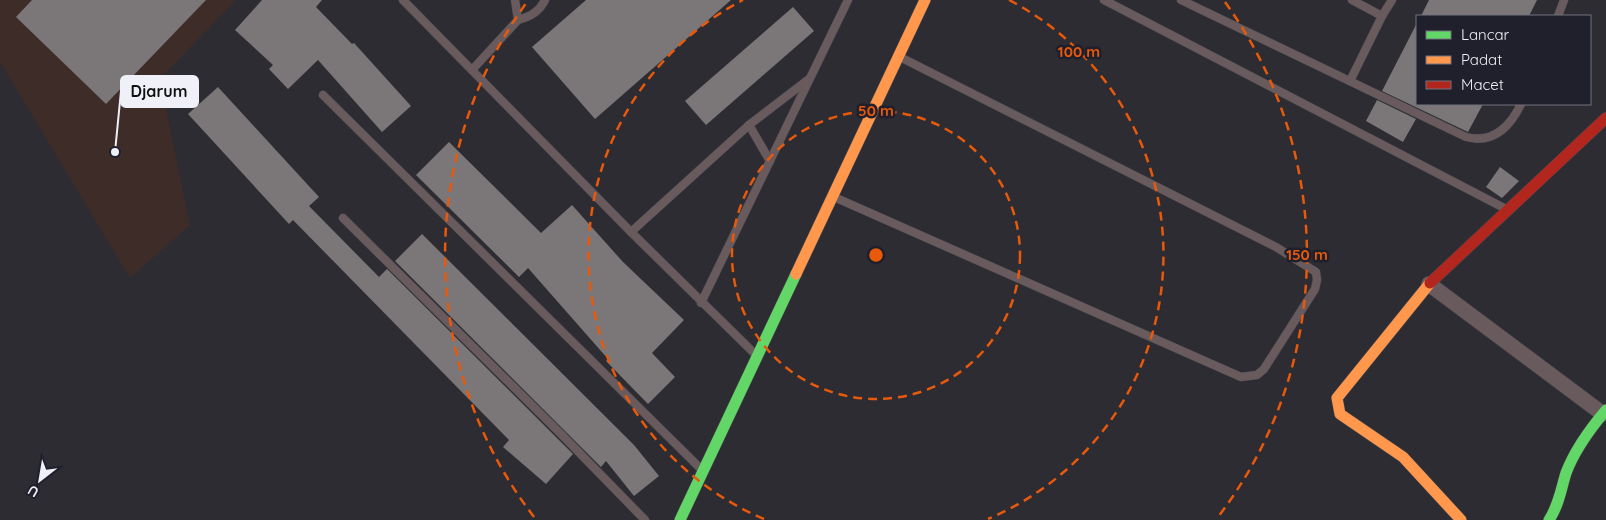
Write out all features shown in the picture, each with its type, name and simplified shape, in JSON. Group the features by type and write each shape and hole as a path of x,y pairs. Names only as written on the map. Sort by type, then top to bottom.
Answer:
{"street":[{"path":"680,520 925,0"},
{"path":"1461,520 1410,462 1387,444 1346,420 1340,414 1337,406 1340,391 1429,284 1606,118"},
{"path":"1429,284 1604,412 1576,451 1564,476 1559,503 1548,520"}],"lane":[{"path":"403,0 630,232 757,355"},
{"path":"515,0 518,20"},
{"path":"472,70 518,20 530,17 540,8 545,0"},
{"path":"702,303 848,0"},
{"path":"1104,0 1508,210"},
{"path":"1181,0 1442,127 1476,140 1486,139 1498,134 1515,116 1520,105"},
{"path":"1352,0 1382,16"},
{"path":"1350,81 1382,16 1392,0"},
{"path":"1558,15 1564,0"},
{"path":"834,196 1220,370 1241,377 1257,375 1264,369 1315,289 1316,272 1276,247 899,56"},
{"path":"630,232 749,126 811,78"},
{"path":"323,95 702,470"},
{"path":"749,126 770,161"},
{"path":"343,218 645,520"}],"shaded area":[{"path":"0,0 236,0 160,79 190,225 130,278 0,62"}],"building":[{"path":"32,0 206,0 106,104 16,17"},
{"path":"262,0 322,0 316,7 352,44 354,43 411,106 382,132 318,60 288,89 269,69 273,65 235,30"},
{"path":"586,0 731,0 595,119 532,47"},
{"path":"1429,0 1537,0 1530,15 1422,15"},
{"path":"793,7 814,31 706,125 685,101"},
{"path":"1416,25 1416,105 1482,105 1468,132 1382,91"},
{"path":"218,87 319,197 309,206 379,277 387,269 573,454 546,484 503,447 509,440 293,220 289,224 188,114"},
{"path":"1377,100 1416,119 1403,142 1366,121"},
{"path":"449,142 541,233 572,205 623,262 684,320 652,353 675,377 648,404 606,361 608,359 528,268 519,277 416,175"},
{"path":"1500,167 1519,181 1502,198 1486,187"},
{"path":"422,234 634,445 659,476 634,496 606,461 601,467 395,261"}],"traffic: fast":[{"path":"680,520 796,274"},
{"path":"1549,520 1557,503 1566,473 1578,448 1606,410"}],"traffic: slow":[{"path":"796,274 925,0"},
{"path":"1430,283 1337,398 1340,414 1403,457 1461,520"}],"traffic: jam":[{"path":"1430,283 1606,118"}],"place":[{"name":"Djarum","path":"115,152"}]}
